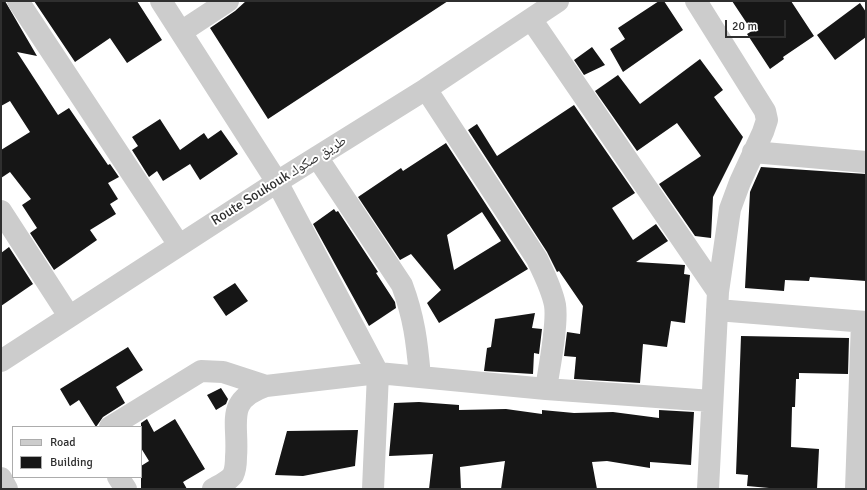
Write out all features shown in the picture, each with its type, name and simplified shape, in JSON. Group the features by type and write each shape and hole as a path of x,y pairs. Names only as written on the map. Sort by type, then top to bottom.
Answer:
{"street":[{"path":"18,1 178,245"},
{"path":"162,1 277,182 378,373 373,489"},
{"path":"181,32 228,1"},
{"name":"Route Soukouk طريق صكوك","path":"1,361 178,245 426,89 558,1"},
{"path":"696,1 765,111 767,120 730,209 717,301 708,489"},
{"path":"531,19 717,301 864,322 856,489"},
{"path":"426,89 537,259 550,287 555,306 555,314 546,389"},
{"path":"753,152 866,162"},
{"path":"317,157 402,284 410,306 417,338 420,377"},
{"path":"1,210 69,316"},
{"path":"112,426 201,371 223,372 266,386"},
{"path":"213,489 227,481 233,475 237,449 235,420 240,402 250,392 266,386 378,373 546,389 712,401"},
{"path":"1,478 8,489"},
{"path":"119,478 126,489"}],"building":[{"path":"1,1 5,1 37,56 17,52 58,115 69,108 108,165 110,164 119,177 108,183 118,199 110,204 116,214 90,230 97,240 54,270 30,233 37,228 22,205 31,199 10,172 1,178 1,150 30,132 10,101 1,106"},
{"path":"34,1 137,1 162,40 127,63 110,38 75,62"},
{"path":"246,1 448,1 268,119 210,28 235,11"},
{"path":"659,1 664,1 683,30 623,72 610,49 625,39 618,28"},
{"path":"732,1 791,1 814,36 783,57 784,59 770,69 747,34 752,31"},
{"path":"860,3 866,12 866,37 835,60 817,35"},
{"path":"592,47 605,65 584,75 574,60"},
{"path":"700,59 723,90 714,97 743,137 713,197 711,238 695,236 659,184 701,156 677,123 637,151 595,91 618,75 640,104"},
{"path":"574,105 635,193 612,208 633,240 656,224 668,241 636,262 685,265 684,274 690,275 685,323 671,321 667,347 643,344 640,383 574,379 576,357 564,356 567,332 580,334 583,306 559,271 557,272 547,252 468,130 477,124 497,156"},
{"path":"160,119 180,150 204,133 208,139 221,130 238,154 200,180 190,164 163,181 157,171 149,177 132,150 138,146 132,137"},
{"path":"446,143 528,269 439,323 427,303 441,290 411,254 400,260 358,197 401,168 403,171","holes":["482,212 501,241 454,270 447,235"]},
{"path":"761,167 866,174 866,281 810,277 809,281 785,280 784,291 745,288 750,192"},
{"path":"334,209 336,212 338,211 378,272 376,273 395,302 396,308 369,326 313,224"},
{"path":"9,247 33,284 1,306 1,253"},
{"path":"235,283 248,301 226,316 213,297"},
{"path":"535,313 532,328 542,329 539,354 534,353 533,374 484,371 487,348 491,347 495,319"},
{"path":"741,336 849,338 848,374 799,373 799,379 796,379 795,407 792,407 791,447 819,449 817,489 780,489 747,486 748,475 736,474"},
{"path":"128,347 143,370 116,387 125,403 103,417 97,426 79,400 70,406 60,389"},
{"path":"221,388 228,399 226,404 216,410 207,395"},
{"path":"419,402 459,405 459,410 506,409 542,414 542,410 574,413 613,412 659,418 659,410 694,412 691,465 650,462 650,468 607,461 592,462 597,489 501,489 505,461 460,467 461,489 429,489 433,454 389,456 394,403"},
{"path":"147,419 154,432 175,419 205,469 183,482 187,489 141,489 142,465 149,461 142,450 141,423"},
{"path":"358,430 355,466 303,476 275,475 287,431"}]}
